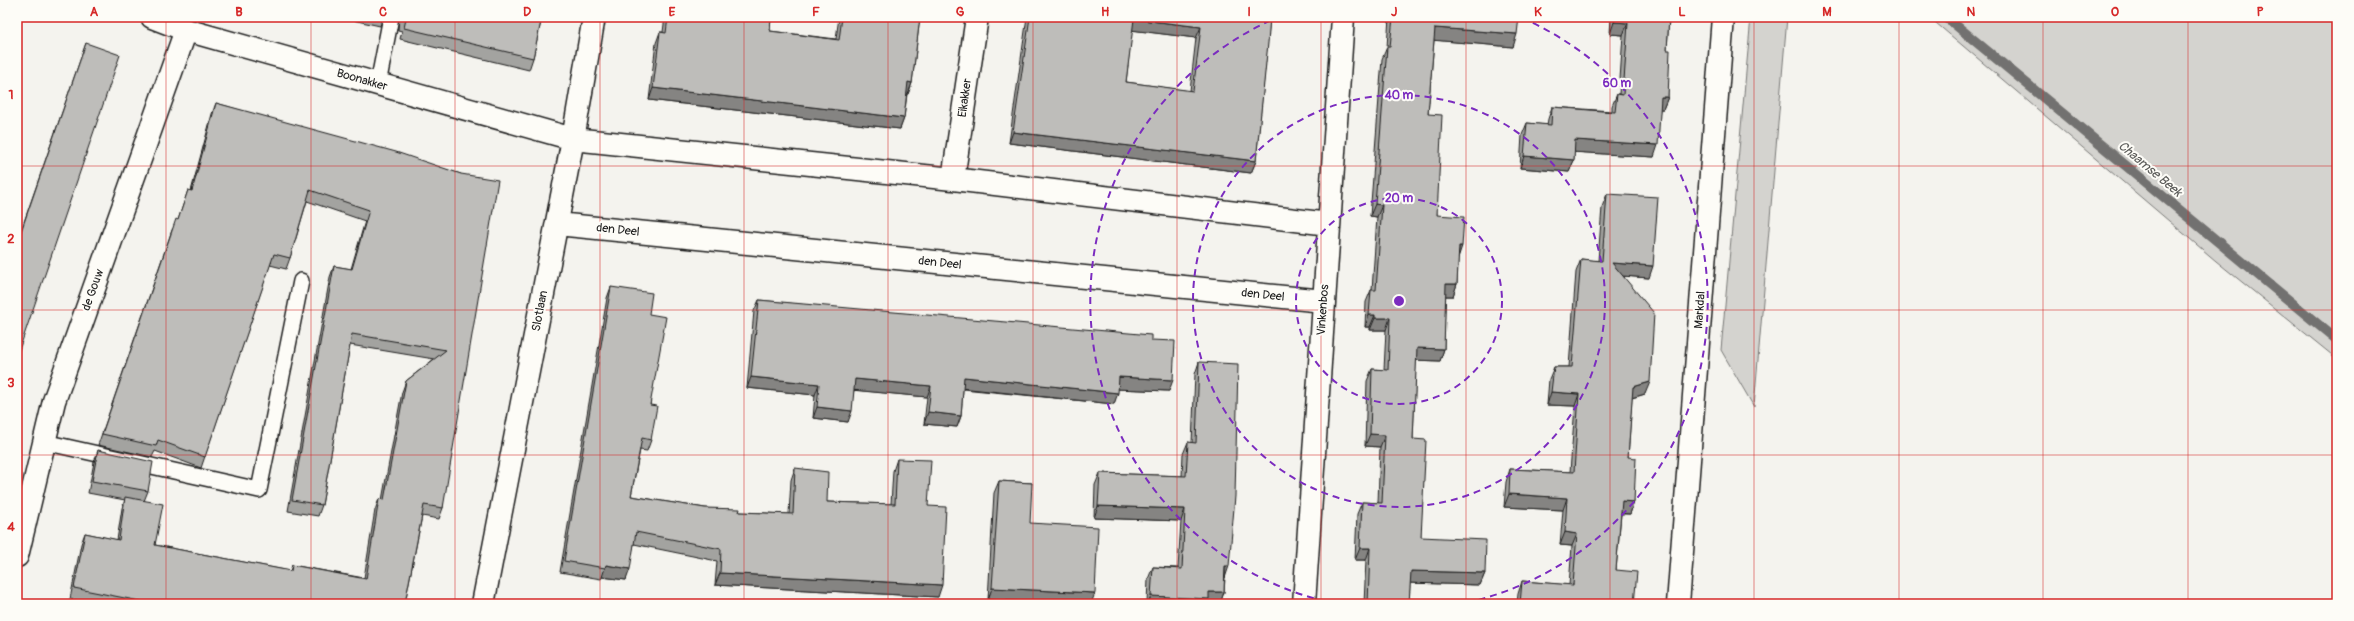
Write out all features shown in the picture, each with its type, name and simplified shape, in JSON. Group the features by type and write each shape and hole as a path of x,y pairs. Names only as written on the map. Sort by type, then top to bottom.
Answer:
{"street":[{"name":"Boonakker","path":"152,17 186,30 573,139"},
{"name":"Slotlaan","path":"483,604 557,224 594,17"},
{"name":"Eikakker","path":"953,179 976,17"},
{"name":"Vinkenbos","path":"1304,604 1343,17"},
{"name":"Markdal","path":"1678,604 1723,17"},
{"name":"de Gouw","path":"17,556 54,401 186,30"},
{"path":"573,139 953,179 1329,224"},
{"name":"den Deel","path":"557,224 1324,301"}],"lane":[{"path":"378,84 391,17"},
{"path":"44,442 259,490 301,281"}],"shaded area":[{"path":"1751,17 1787,17 1754,407 1721,350"},
{"path":"1929,17 2337,17 2337,359 2216,261"}],"building":[{"path":"402,17 542,17 533,58 404,28 406,19"},
{"path":"668,17 771,17 770,31 839,40 842,17 920,17 912,83 908,82 904,118 653,88 660,32 666,33"},
{"path":"1030,17 1270,17 1256,161 1013,132","holes":["1134,19 1201,27 1193,91 1126,82"]},
{"path":"1393,17 1519,17 1517,34 1435,28 1428,114 1442,115 1437,215 1464,217 1462,246 1459,246 1457,284 1446,284 1444,349 1417,348 1413,439 1426,440 1421,537 1486,540 1485,573 1411,571 1409,604 1368,604 1370,548 1360,548 1362,502 1382,503 1385,435 1370,434 1372,369 1388,370 1390,318 1375,318 1375,315 1369,315 1371,290 1376,290 1382,205 1375,204 1387,47 1390,47"},
{"path":"1615,17 1669,17 1667,50 1670,50 1668,97 1661,97 1658,145 1575,140 1574,160 1524,156 1527,123 1551,125 1552,107 1615,112 1617,94 1623,95 1628,23 1614,22"},
{"path":"86,43 120,55 17,356 17,243"},
{"path":"216,103 396,152 461,174 498,180 443,508 424,505 405,603 409,604 155,604 74,588 85,533 119,540 125,497 163,504 155,545 291,571 292,565 366,579 379,499 384,500 406,381 446,350 352,334 322,505 292,500 334,266 352,269 369,210 310,190 290,258 274,254 205,457 158,440 156,446 102,434 176,219 178,220 188,190 192,191"},
{"path":"1607,194 1658,197 1653,266 1612,263 1654,313 1650,382 1633,387 1628,457 1636,458 1634,502 1622,501 1616,570 1637,572 1634,604 1520,604 1522,581 1573,585 1577,534 1565,532 1567,498 1509,494 1510,469 1574,472 1579,394 1551,392 1554,367 1572,367 1581,259 1602,261"},
{"path":"611,287 652,293 649,314 666,317 650,405 657,406 651,440 642,438 631,496 705,508 740,509 739,512 793,514 795,468 828,472 827,502 895,504 897,459 931,460 928,506 946,507 942,585 720,573 721,549 636,532 630,569 606,565 605,568 564,561"},
{"path":"759,300 1151,335 1151,340 1175,341 1173,380 1119,377 1118,393 964,377 961,416 928,412 931,386 855,379 852,411 817,407 819,384 751,377"},
{"path":"1199,362 1238,364 1235,496 1229,566 1225,566 1224,592 1209,592 1209,599 1151,596 1153,567 1182,569 1185,509 1098,506 1100,473 1186,476 1188,442 1196,443"},
{"path":"98,450 153,462 148,491 92,481"},
{"path":"999,481 1032,483 1030,523 1098,527 1095,593 992,588"}],"waterway":[{"name":"Chaamse Beek","path":"1946,17 2337,340"}]}
